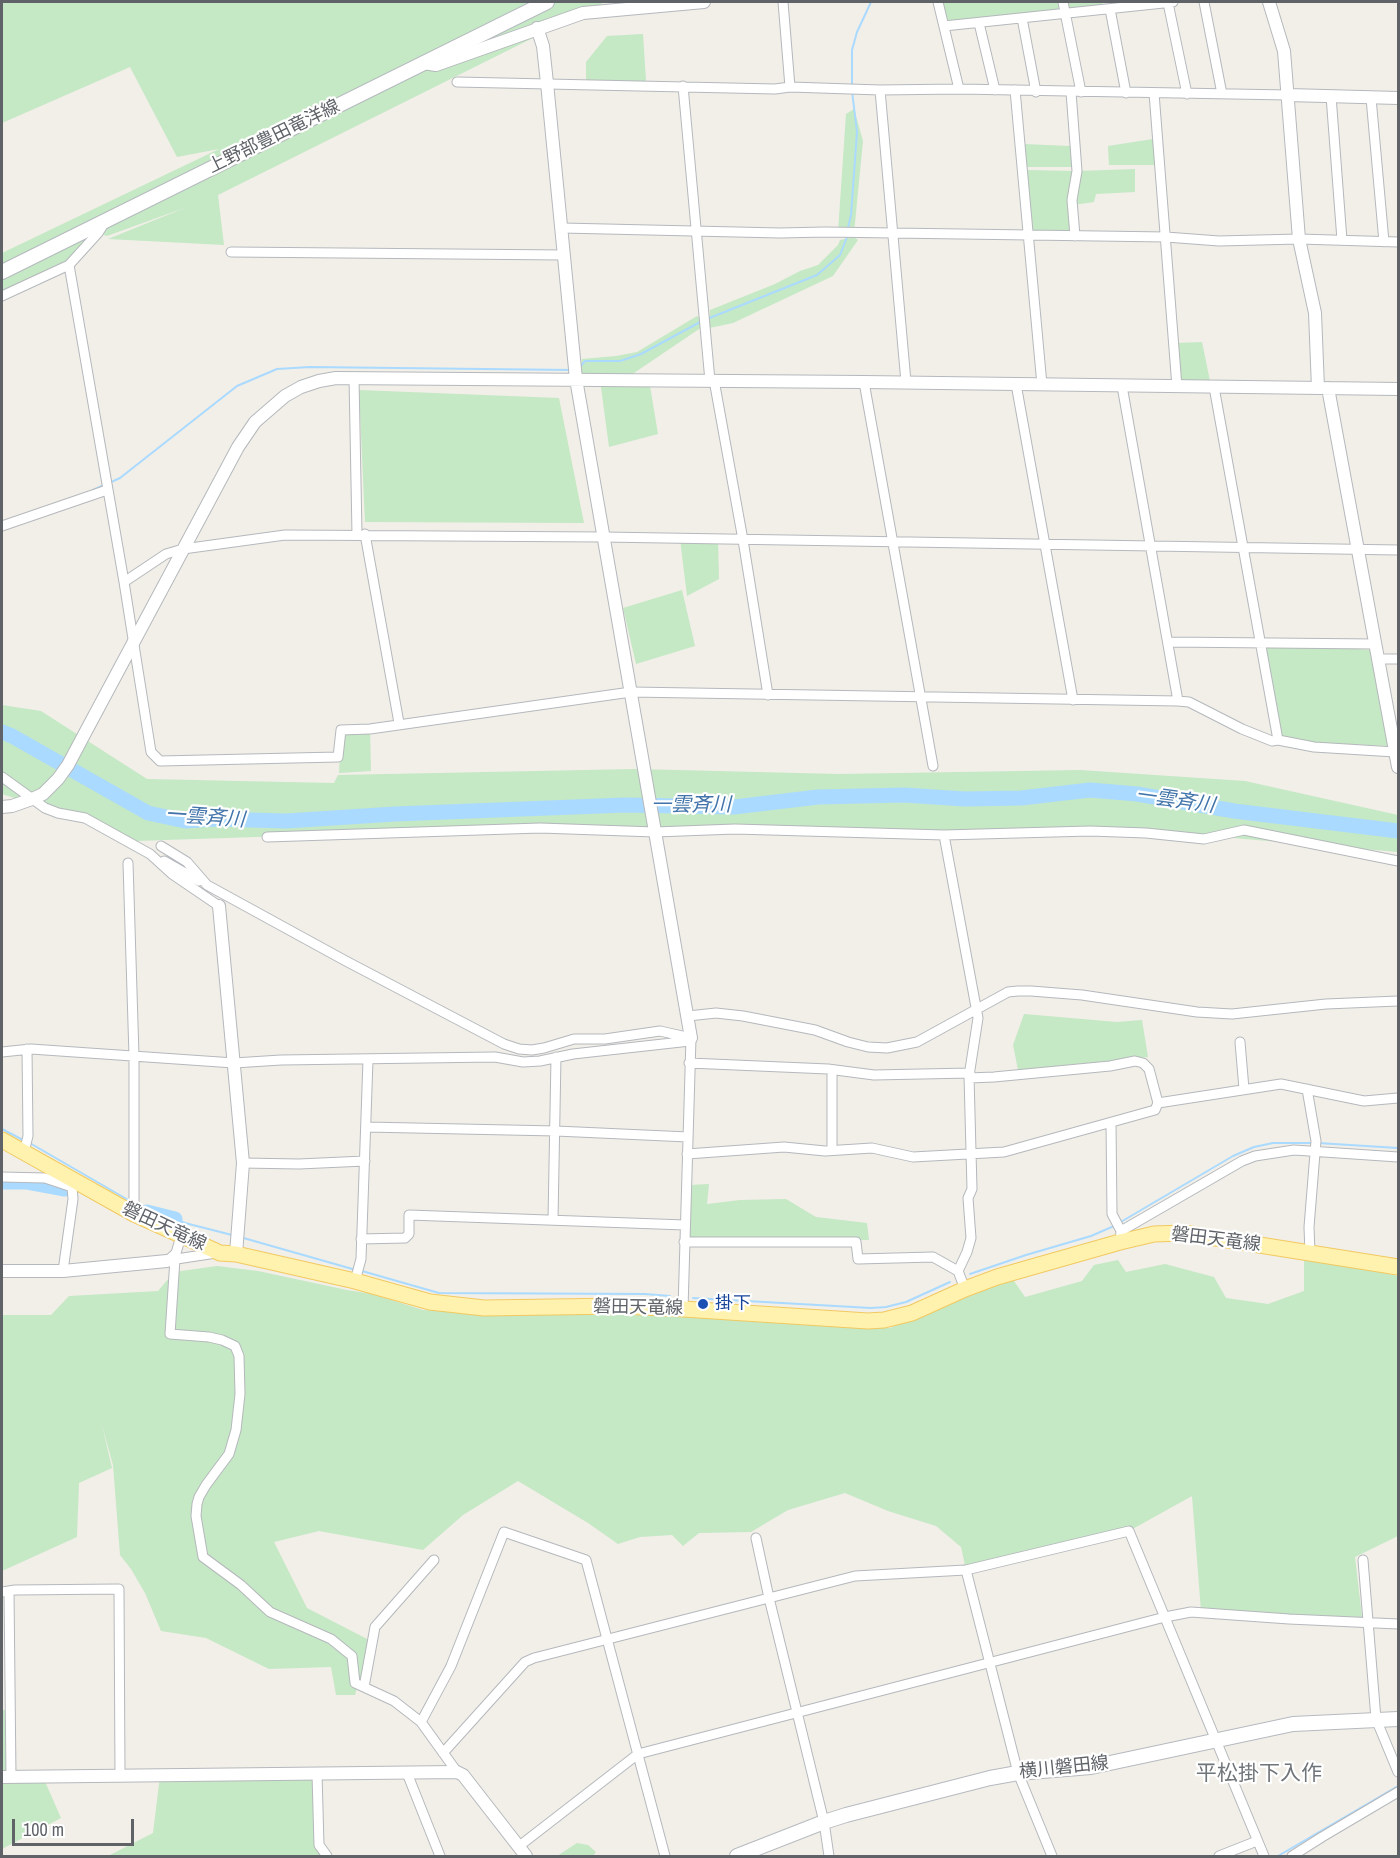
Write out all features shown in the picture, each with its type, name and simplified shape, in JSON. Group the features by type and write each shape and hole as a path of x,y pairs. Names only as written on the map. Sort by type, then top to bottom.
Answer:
{"main road":[{"name":"上野部豊田竜洋線","path":"2,272 547,2"},
{"name":"磐田天竜線","path":"2,1140 73,1184 220,1253 236,1254 355,1281 430,1302 484,1308 621,1306 884,1320 912,1313 965,1289 1119,1231 1154,1234 1184,1233 1398,1267"},
{"name":"横川磐田線","path":"737,1857 824,1822 928,1793 1018,1773 1091,1767 1293,1724 1398,1719"}],"street":[{"path":"424,63 436,65 583,13 704,2"},
{"path":"783,2 790,87"},
{"path":"938,2 959,89"},
{"path":"1063,2 1076,92 1077,171 1072,200 1075,236"},
{"path":"944,26 1171,2 1187,94"},
{"path":"1204,2 1222,94"},
{"path":"69,265 124,582 150,752 160,761 338,757 341,730 370,729 399,723 631,692 1178,700 1189,702 1242,729 1272,741 1278,740 1397,759 1358,549 1323,388 1315,313 1299,239 1284,51 1269,2"},
{"path":"1110,9 1126,93"},
{"path":"1022,18 1036,92"},
{"path":"979,23 995,90"},
{"path":"537,28 543,46 576,379 691,1040 682,1309"},
{"path":"457,82 1398,98"},
{"path":"683,86 712,380 743,540 768,695"},
{"path":"880,90 906,382"},
{"path":"1015,90 1042,385"},
{"path":"1154,93 1177,387"},
{"path":"1330,96 1342,240"},
{"path":"1371,98 1384,242"},
{"path":"2,296 69,265 105,222"},
{"path":"562,228 1166,237 1219,241 1299,239 1398,242"},
{"path":"231,252 564,255"},
{"path":"2,807 32,799 48,789 68,765 238,447 255,422 285,396 301,387 336,378 354,378 906,382 1398,389"},
{"path":"354,378 361,534 399,723"},
{"path":"864,382 933,766"},
{"path":"1016,384 1072,700"},
{"path":"1122,386 1178,700"},
{"path":"1214,387 1278,740"},
{"path":"2,526 107,490"},
{"path":"124,582 166,554 183,549 285,535 603,537 1398,550"},
{"path":"1168,642 1375,644"},
{"path":"1378,659 1398,659"},
{"path":"2,777 45,808 85,818 504,1044 519,1049 544,1048 574,1039 605,1039 660,1031 691,1040"},
{"path":"267,837 540,828 655,832 735,829 944,835 1090,831 1146,833 1204,839 1244,831 1398,861"},
{"path":"944,835 978,1018 970,1075 972,1189 968,1198 971,1238 958,1271"},
{"path":"161,846 187,862 207,885"},
{"path":"150,854 172,874 219,906 243,1163 236,1254"},
{"path":"128,864 134,1056 134,1214"},
{"path":"688,1016 716,1013 743,1016 815,1030 858,1045 887,1048 917,1042 1008,992 1031,991 1082,995 1197,1012 1232,1014 1326,1004 1398,1001"},
{"path":"2,1052 27,1049 234,1063 280,1060 495,1057 523,1062 691,1040"},
{"path":"1240,1042 1244,1089"},
{"path":"24,1152 27,1136 27,1049"},
{"path":"553,1220 556,1057"},
{"path":"355,1281 361,1259 368,1060"},
{"path":"687,1154 784,1147 832,1150 872,1148 913,1157 1004,1152 1155,1110 1158,1103 1149,1069 1143,1063 1135,1061 1110,1066 994,1077 874,1076 832,1070 689,1064"},
{"path":"832,1070 832,1150"},
{"path":"1158,1103 1281,1084 1364,1101 1398,1098"},
{"path":"1307,1089 1315,1147 1309,1227 1310,1253"},
{"path":"1111,1123 1112,1214 1119,1231 1242,1161 1255,1156 1315,1147 1398,1157"},
{"path":"366,1127 556,1131 688,1137"},
{"path":"243,1163 299,1164 365,1161"},
{"path":"2,1177 45,1178 73,1184 74,1199 63,1270"},
{"path":"362,1239 405,1238 409,1233 409,1215 685,1225"},
{"path":"181,1236 176,1253 171,1260 170,1334 222,1340 235,1346 239,1356 240,1394 237,1430 229,1454 203,1491 197,1504 196,1516 203,1557 241,1585 270,1612 332,1639 352,1656 355,1683 394,1701 421,1722 522,1852 638,1754 990,1662 1191,1612 1398,1624"},
{"path":"684,1242 856,1242 858,1259 933,1257 958,1271 965,1289"},
{"path":"2,1271 63,1270 220,1253"},
{"path":"443,1753 525,1662 534,1658 855,1576 966,1570 1129,1531 1264,1857"},
{"path":"421,1722 451,1666 504,1532 586,1560 609,1640 664,1857"},
{"path":"756,1538 824,1822 829,1857"},
{"path":"364,1687 375,1627 434,1560"},
{"path":"1364,1560 1376,1719 1398,1772"},
{"path":"966,1570 1018,1773 1049,1856"},
{"path":"120,1776 119,1589 5,1592 6,1777 120,1776 317,1774 458,1772"},
{"path":"407,1773 441,1857"},
{"path":"317,1774 319,1845 327,1857"},
{"path":"1292,1857 1398,1792"},
{"path":"1219,1857 1257,1841"}],"green space":[{"path":"2,2 605,2 218,195 224,245 108,239 187,207 107,236 98,233 69,265 2,295 2,253 219,149 177,157 130,67 2,123"},
{"path":"939,2 1102,2 1104,10 944,26"},
{"path":"643,34 646,81 586,84 586,62 607,36"},
{"path":"854,109 863,141 854,233 838,232 846,114"},
{"path":"1153,139 1155,165 1109,165 1108,146"},
{"path":"1023,144 1070,146 1072,167 1025,167"},
{"path":"1135,169 1135,192 1096,194 1094,202 1073,205 1075,236 1031,235 1026,170"},
{"path":"854,237 858,240 833,276 733,323 709,328 710,310 818,265 838,245 840,240"},
{"path":"697,316 705,325 631,375 580,374 582,359 637,352"},
{"path":"1202,342 1210,381 1180,381 1176,343"},
{"path":"600,380 649,380 658,434 609,447"},
{"path":"359,390 559,398 584,523 365,522"},
{"path":"680,539 718,539 719,579 687,596"},
{"path":"682,590 695,646 636,664 623,608"},
{"path":"1260,642 1371,650 1390,746 1282,741"},
{"path":"2,705 41,711 147,779 334,783 338,775 635,769 839,774 1080,770 1245,781 1398,815 1398,852 1115,828 881,833 631,831 374,833 136,841 2,794"},
{"path":"370,729 371,771 339,773 341,730"},
{"path":"1024,1014 1117,1022 1142,1020 1148,1057 1018,1070 1013,1045"},
{"path":"709,1184 707,1204 740,1200 786,1199 816,1217 867,1223 869,1240 690,1238 690,1185"},
{"path":"1304,1256 1398,1276 1398,1536 1355,1557 1362,1617 1249,1616 1201,1611 1192,1496 1129,1531 966,1570 961,1547 936,1526 888,1511 845,1493 788,1510 751,1532 699,1533 683,1546 672,1535 640,1537 618,1544 518,1481 463,1515 423,1550 319,1531 274,1542 307,1608 373,1642 364,1687 358,1684 355,1695 336,1695 331,1667 269,1669 206,1638 161,1631 145,1593 120,1555 113,1465 102,1425 112,1468 79,1483 77,1537 2,1571 2,1315 51,1315 69,1296 158,1291 174,1272 217,1266 258,1271 372,1294 423,1310 609,1313 890,1328 955,1299 1012,1278 1025,1297 1082,1281 1094,1265 1118,1260 1126,1272 1165,1264 1214,1277 1226,1298 1268,1304 1304,1291"},
{"path":"2,1710 10,1710 11,1777 43,1777 61,1818 2,1849"},
{"path":"160,1776 317,1778 314,1805 325,1856 108,1856 153,1833"},
{"path":"577,1843 588,1845 596,1852 593,1856 557,1856"}],"waterway":[{"path":"852,85 852,50 857,32 871,2"},
{"path":"848,228 857,132 852,91"},
{"path":"707,319 817,275 840,255 847,237"},
{"path":"579,368 585,361 620,361 641,354 702,321"},
{"path":"109,483 120,478 237,386 277,369 310,367 571,370"},
{"path":"93,490 104,485"},
{"name":"一雲斉川","path":"2,732 148,813 185,821 216,819 286,821 395,814 625,805 734,807 818,797 904,795 965,799 1021,798 1090,790 1137,794 1234,811 1398,831"},
{"path":"2,1129 23,1140"},
{"path":"28,1142 130,1201"},
{"path":"1119,1223 1233,1156 1254,1147 1273,1143 1312,1143"},
{"path":"1318,1143 1398,1148"},
{"path":"2,1182 27,1182 65,1189"},
{"path":"138,1204 185,1223 232,1235"},
{"path":"147,1212 175,1219"},
{"path":"970,1274 1091,1236 1114,1226"},
{"path":"240,1237 356,1270"},
{"path":"362,1271 439,1293 670,1296"},
{"path":"693,1298 871,1308 906,1302 950,1282"},
{"path":"1278,1856 1398,1786"}],"place":[{"name":"掛下","path":"703,1304"}],"district":[{"name":"平松掛下入作","path":"1259,1774"}]}
